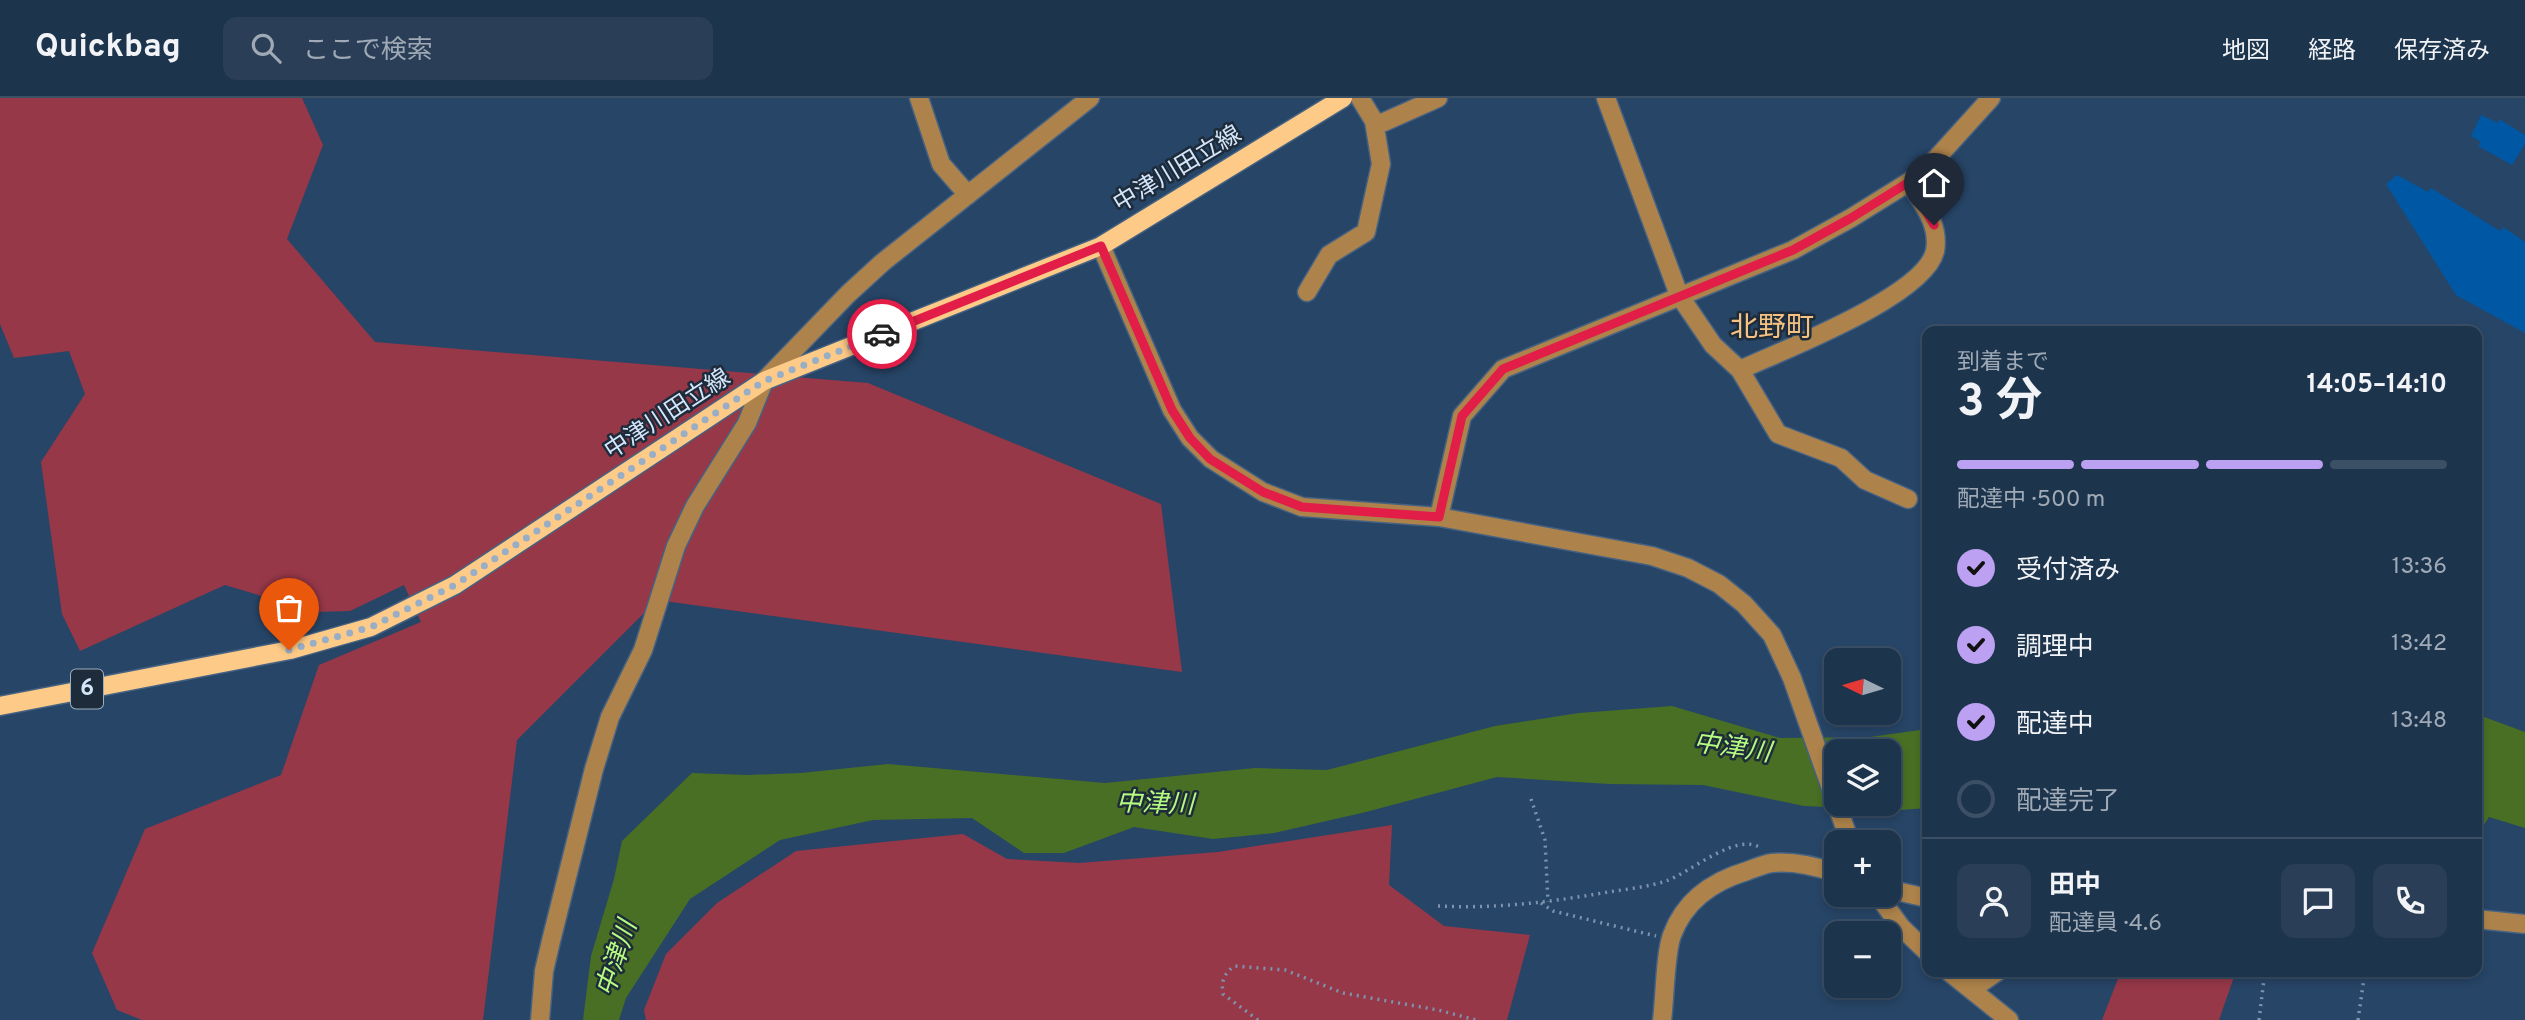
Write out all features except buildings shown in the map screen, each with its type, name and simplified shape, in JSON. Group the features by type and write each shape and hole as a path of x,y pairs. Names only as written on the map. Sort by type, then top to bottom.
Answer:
{"main road":[{"name":"中津川田立線","path":"0,706 289,650 371,627 455,585 764,381 1101,246 1343,98"}],"street":[{"path":"919,98 941,163 968,195"},
{"path":"540,1020 544,971 551,940 594,769 610,717 643,650 676,546 695,506 747,423 764,381 848,293 883,262 1090,98"},
{"path":"1307,292 1329,256 1366,232 1381,164 1375,124 1360,98"},
{"path":"1375,124 1437,98"},
{"path":"1606,98 1679,295 1713,345 1740,370 1778,434 1841,458 1866,480 1908,499"},
{"path":"1439,517 1462,416 1503,369 1793,250 1851,218 1909,182 1933,162 1991,98"},
{"path":"1740,370 1885,302 1921,276 1935,252 1934,225 1909,182"},
{"path":"1101,246 1172,410 1190,438 1210,459 1263,492 1302,507 1439,517 1652,556 1688,568 1719,584 1744,604 1772,635 1792,678 1846,830"},
{"path":"1662,1020 1671,942 1682,913 1698,895 1738,873 1768,864 1812,865 1824,869"},
{"path":"1901,892 1922,897"},
{"path":"1886,907 1901,928 1922,947"},
{"path":"2482,920 2525,924"},
{"path":"1956,977 2009,1020"},
{"path":"1972,989 1989,977"}],"path":[{"path":"1531,799 1545,840 1548,902"},
{"path":"1438,906 1541,903 1664,881 1744,842 1761,847 1768,864"},
{"path":"1541,903 1552,911 1671,942"},
{"path":"1258,1020 1223,993 1222,984 1226,972 1234,966 1285,971 1343,993 1438,1010 1476,1020"},
{"path":"2259,1020 2264,977"},
{"path":"2358,1020 2364,977"}],"shaded area":[{"path":"0,98 302,98 323,145 287,239 375,342 868,383 1161,504 1182,672 657,600 517,740 483,1020 142,1020 117,1010 92,953 145,829 281,775 319,665 421,622 404,585 350,611 315,612 225,585 80,651 62,614 41,462 85,394 69,351 14,358 0,324"},
{"path":"1392,825 1389,885 1444,926 1530,935 1507,1020 646,1020 644,1010 666,954 717,903 796,851 963,834 1007,859 1079,863 1218,852"},
{"path":"2119,977 2234,977 2219,1020 2102,1020"}],"water":[{"name":"中津川","path":"1672,706 1780,738 1870,737 1922,730 1922,808 1901,810 1901,739 1824,739 1824,807 1804,806 1703,785 1609,784 1497,777 1274,833 1213,839 1134,827 1064,853 1024,853 972,818 873,820 780,840 690,899 626,998 619,1020 583,1020 591,956 614,879 622,841 692,773 801,773 888,764 1105,783 1255,768 1327,770 1495,726 1579,713"},
{"path":"2482,716 2525,732 2525,828 2489,817 2482,828"}],"way so far":[{"path":"289,650 371,627 455,585 764,381 882,334"}],"district":[{"name":"北野町","path":"1772,329"}],"route":[{"path":"882,334 1101,246 1172,410 1190,438 1210,459 1263,492 1302,507 1439,517 1462,416 1503,369 1793,250 1909,182 1934,225"}]}
